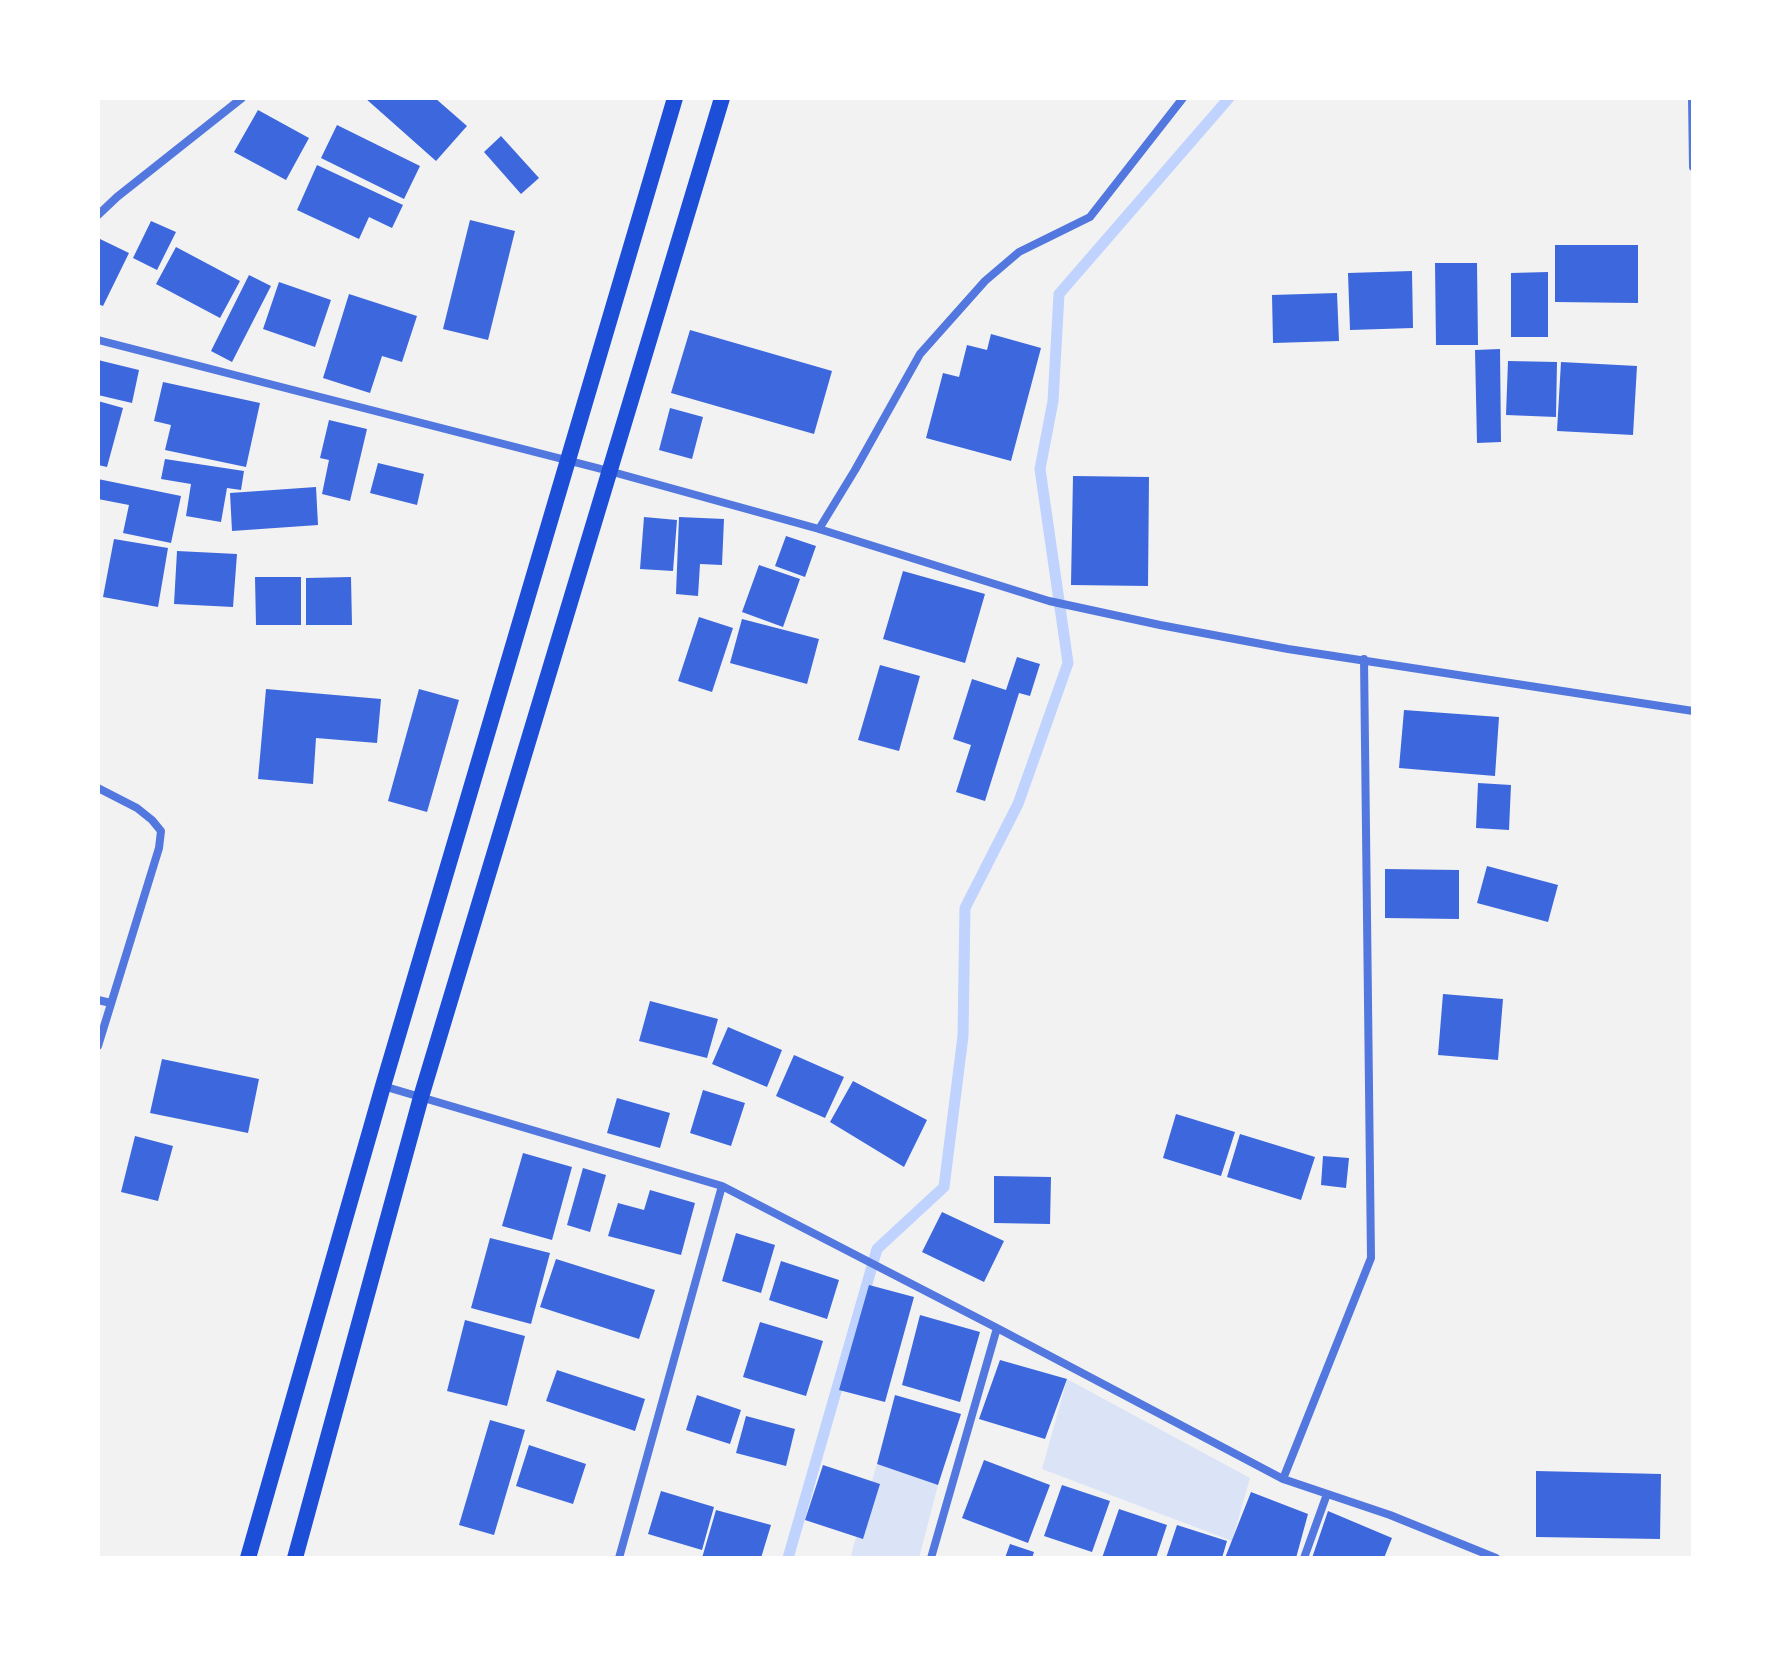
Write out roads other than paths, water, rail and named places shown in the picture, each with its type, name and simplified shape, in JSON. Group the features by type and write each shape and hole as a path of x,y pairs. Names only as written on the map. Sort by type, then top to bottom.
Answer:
{"main road":[{"path":"248,1558 383,1086 675,98"},
{"path":"295,1558 421,1097 722,98"}],"street":[{"path":"98,215 242,98"},
{"path":"819,529 920,354 985,281 1019,252 1090,217 1183,98"},
{"path":"1692,98 1693,167"},
{"path":"98,340 609,471 819,529 1049,601 1288,649 1693,711"},
{"path":"1283,1479 1371,1258 1364,659"},
{"path":"98,788 137,808 161,831 159,848 98,1046"},
{"path":"98,1000 111,1003"},
{"path":"383,1086 722,1186 1283,1479 1390,1515 1496,1558"},
{"path":"619,1558 722,1186"},
{"path":"931,1558 997,1328"},
{"path":"1304,1558 1327,1494"}],"waterway":[{"path":"788,1558 877,1249 944,1187 963,1036 965,908 1018,804 1068,663 1040,469 1053,401 1059,294 1229,98"}]}
